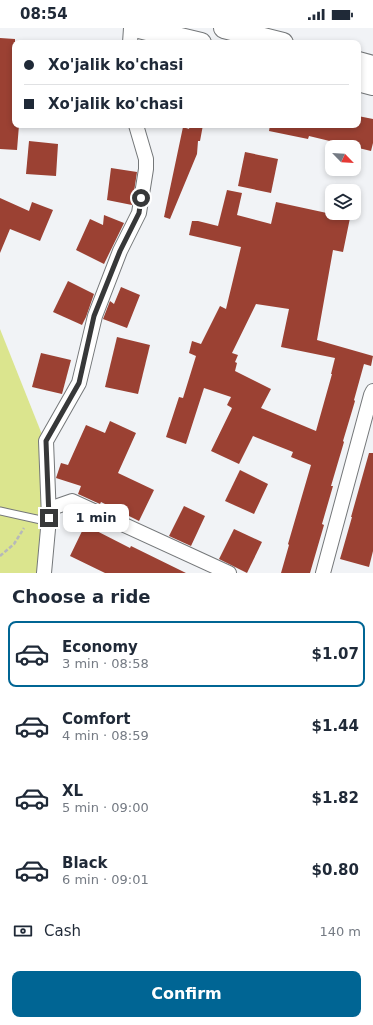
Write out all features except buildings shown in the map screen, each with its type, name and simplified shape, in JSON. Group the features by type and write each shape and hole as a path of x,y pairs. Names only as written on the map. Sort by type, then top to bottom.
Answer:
{"main road":[{"path":"139,28 189,40"},
{"path":"224,28 272,36"},
{"path":"361,63 373,66"},
{"path":"361,82 373,85"}],"street":[{"path":"130,40 132,28"},
{"path":"44,573 49,513 46,441 79,383 94,316 120,251 139,213 146,169 146,159 137,128"},
{"path":"323,573 373,391"},
{"path":"49,513 72,501 229,573"}],"lane":[{"path":"0,511 41,520 49,513"}],"path":[{"path":"0,556 14,544 31,518"}],"green space":[{"path":"0,329 43,437 41,558 39,573 0,573"}],"route":[{"path":"49,518 46,441 79,383 94,316 120,251 139,213 141,198"}]}
